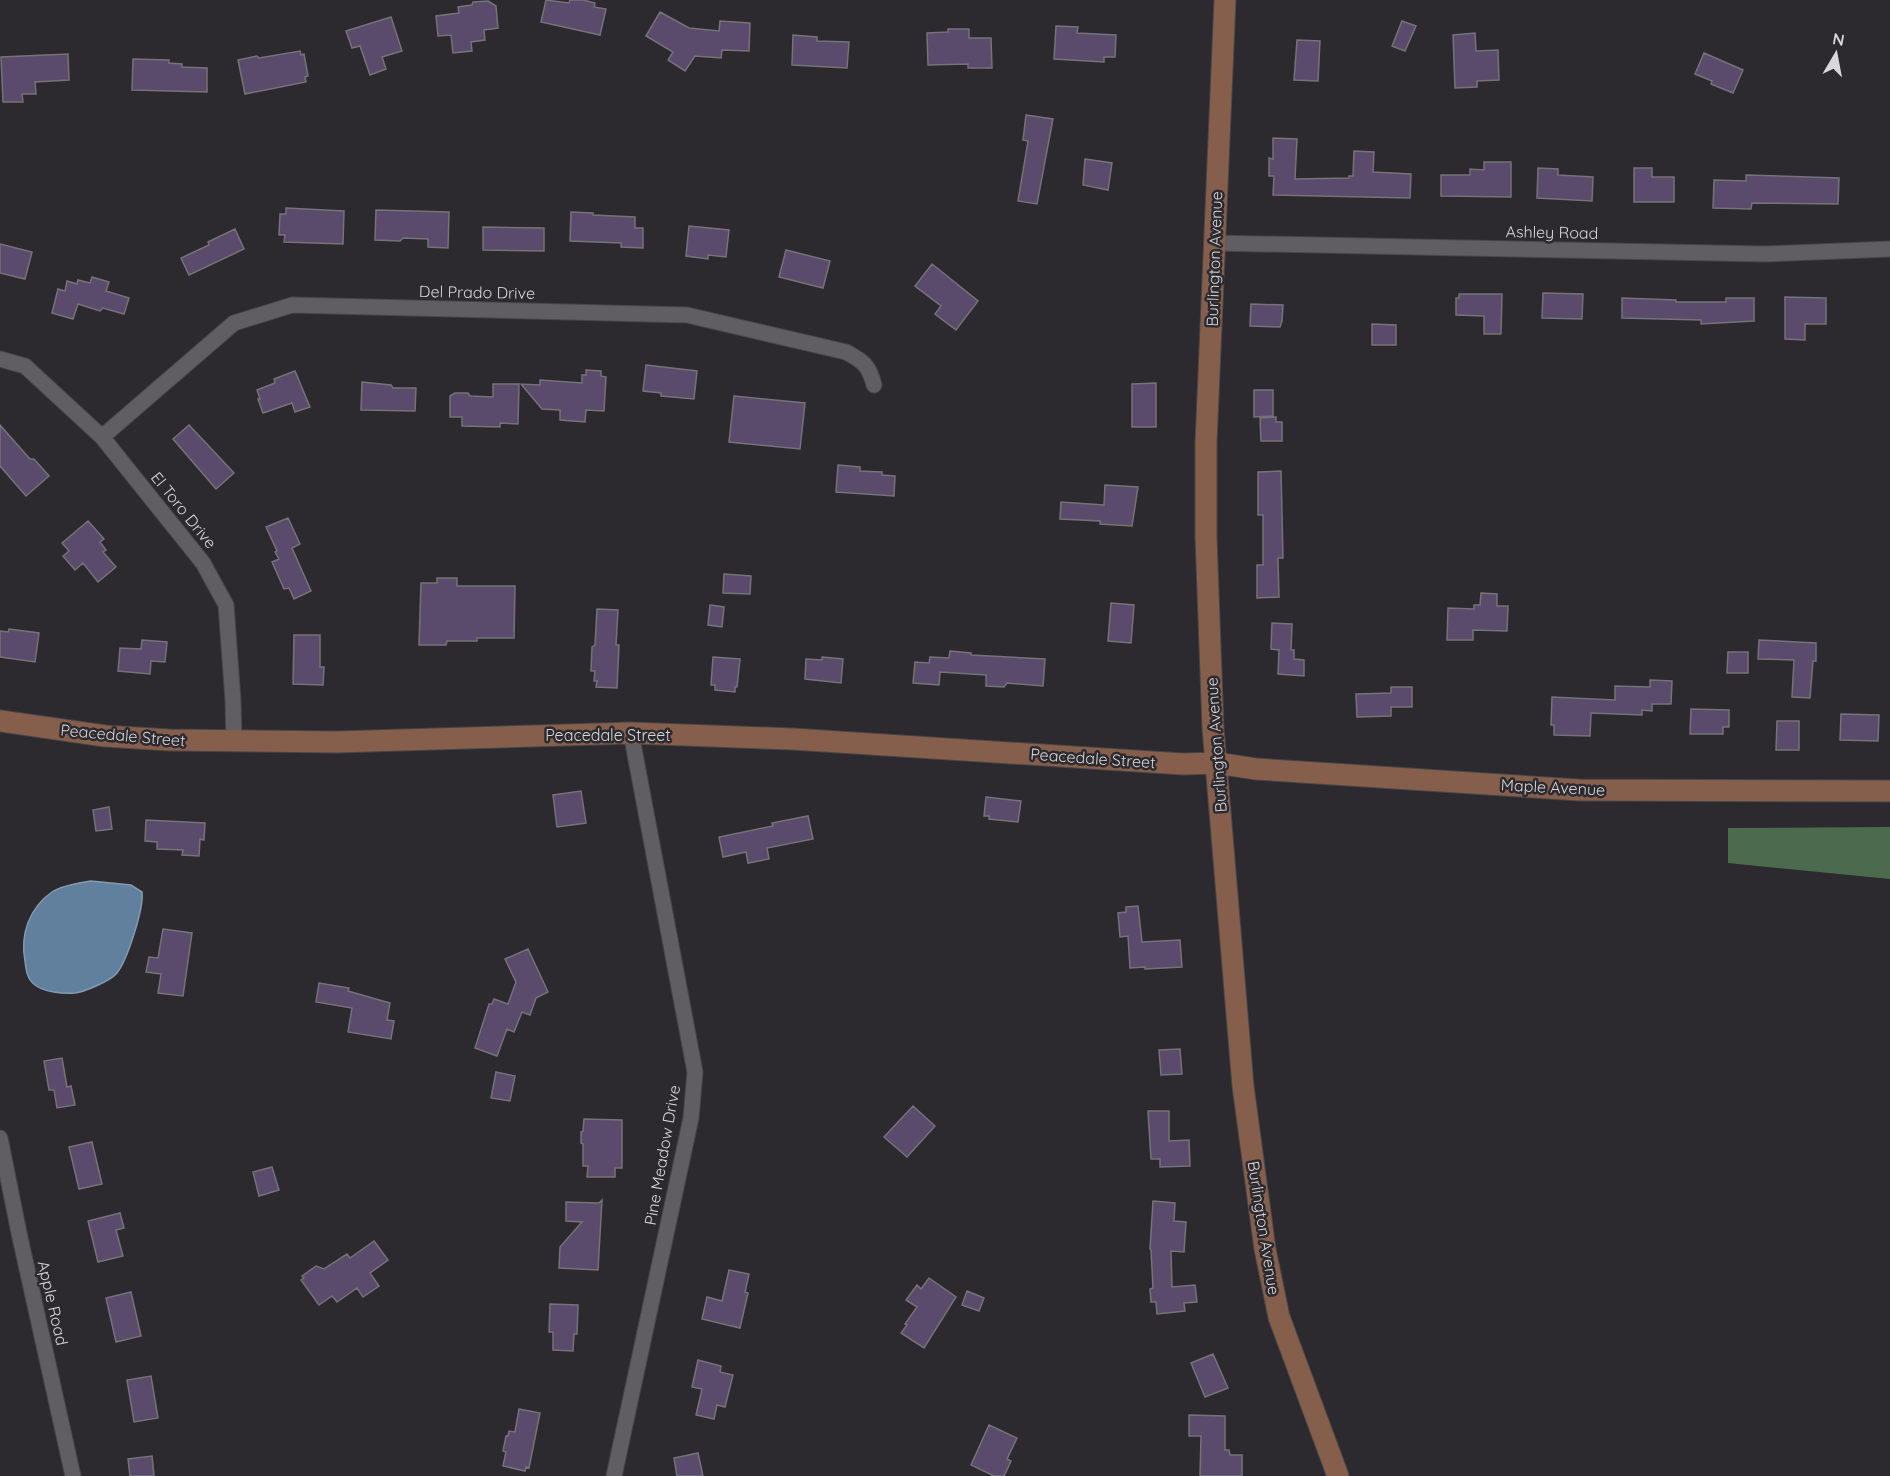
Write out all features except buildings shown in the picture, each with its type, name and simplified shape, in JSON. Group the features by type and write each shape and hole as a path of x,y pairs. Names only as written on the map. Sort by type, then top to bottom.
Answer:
{"main road":[{"name":"Burlington Avenue","path":"1225,0 1206,443 1206,537 1213,728 1243,1086 1265,1249 1279,1317 1338,1476"},
{"name":"Peacedale Street","path":"0,721 105,736 169,740 336,742 631,733 792,739 1183,764 1216,763"},
{"name":"Maple Avenue","path":"1216,763 1256,769 1579,790 1890,791"}],"street":[{"name":"Ashley Road","path":"1214,243 1765,254 1890,249"},
{"name":"Del Prado Drive","path":"102,437 234,323 292,305 687,315 846,352 860,360 871,371 874,385"},
{"name":"El Toro Drive","path":"0,358 25,366 102,437 203,563 226,605 234,742"},
{"name":"Pine Meadow Drive","path":"614,1476 691,1118 695,1072 631,733"},
{"name":"Apple Road","path":"0,1138 73,1476"}],"green space":[{"path":"1890,827 1890,879 1728,863 1728,828"}],"water":[{"path":"91,881 131,885 142,892 138,922 130,947 116,974 103,983 75,993 48,991 32,983 26,968 24,942 28,923 37,906 52,892"}]}
